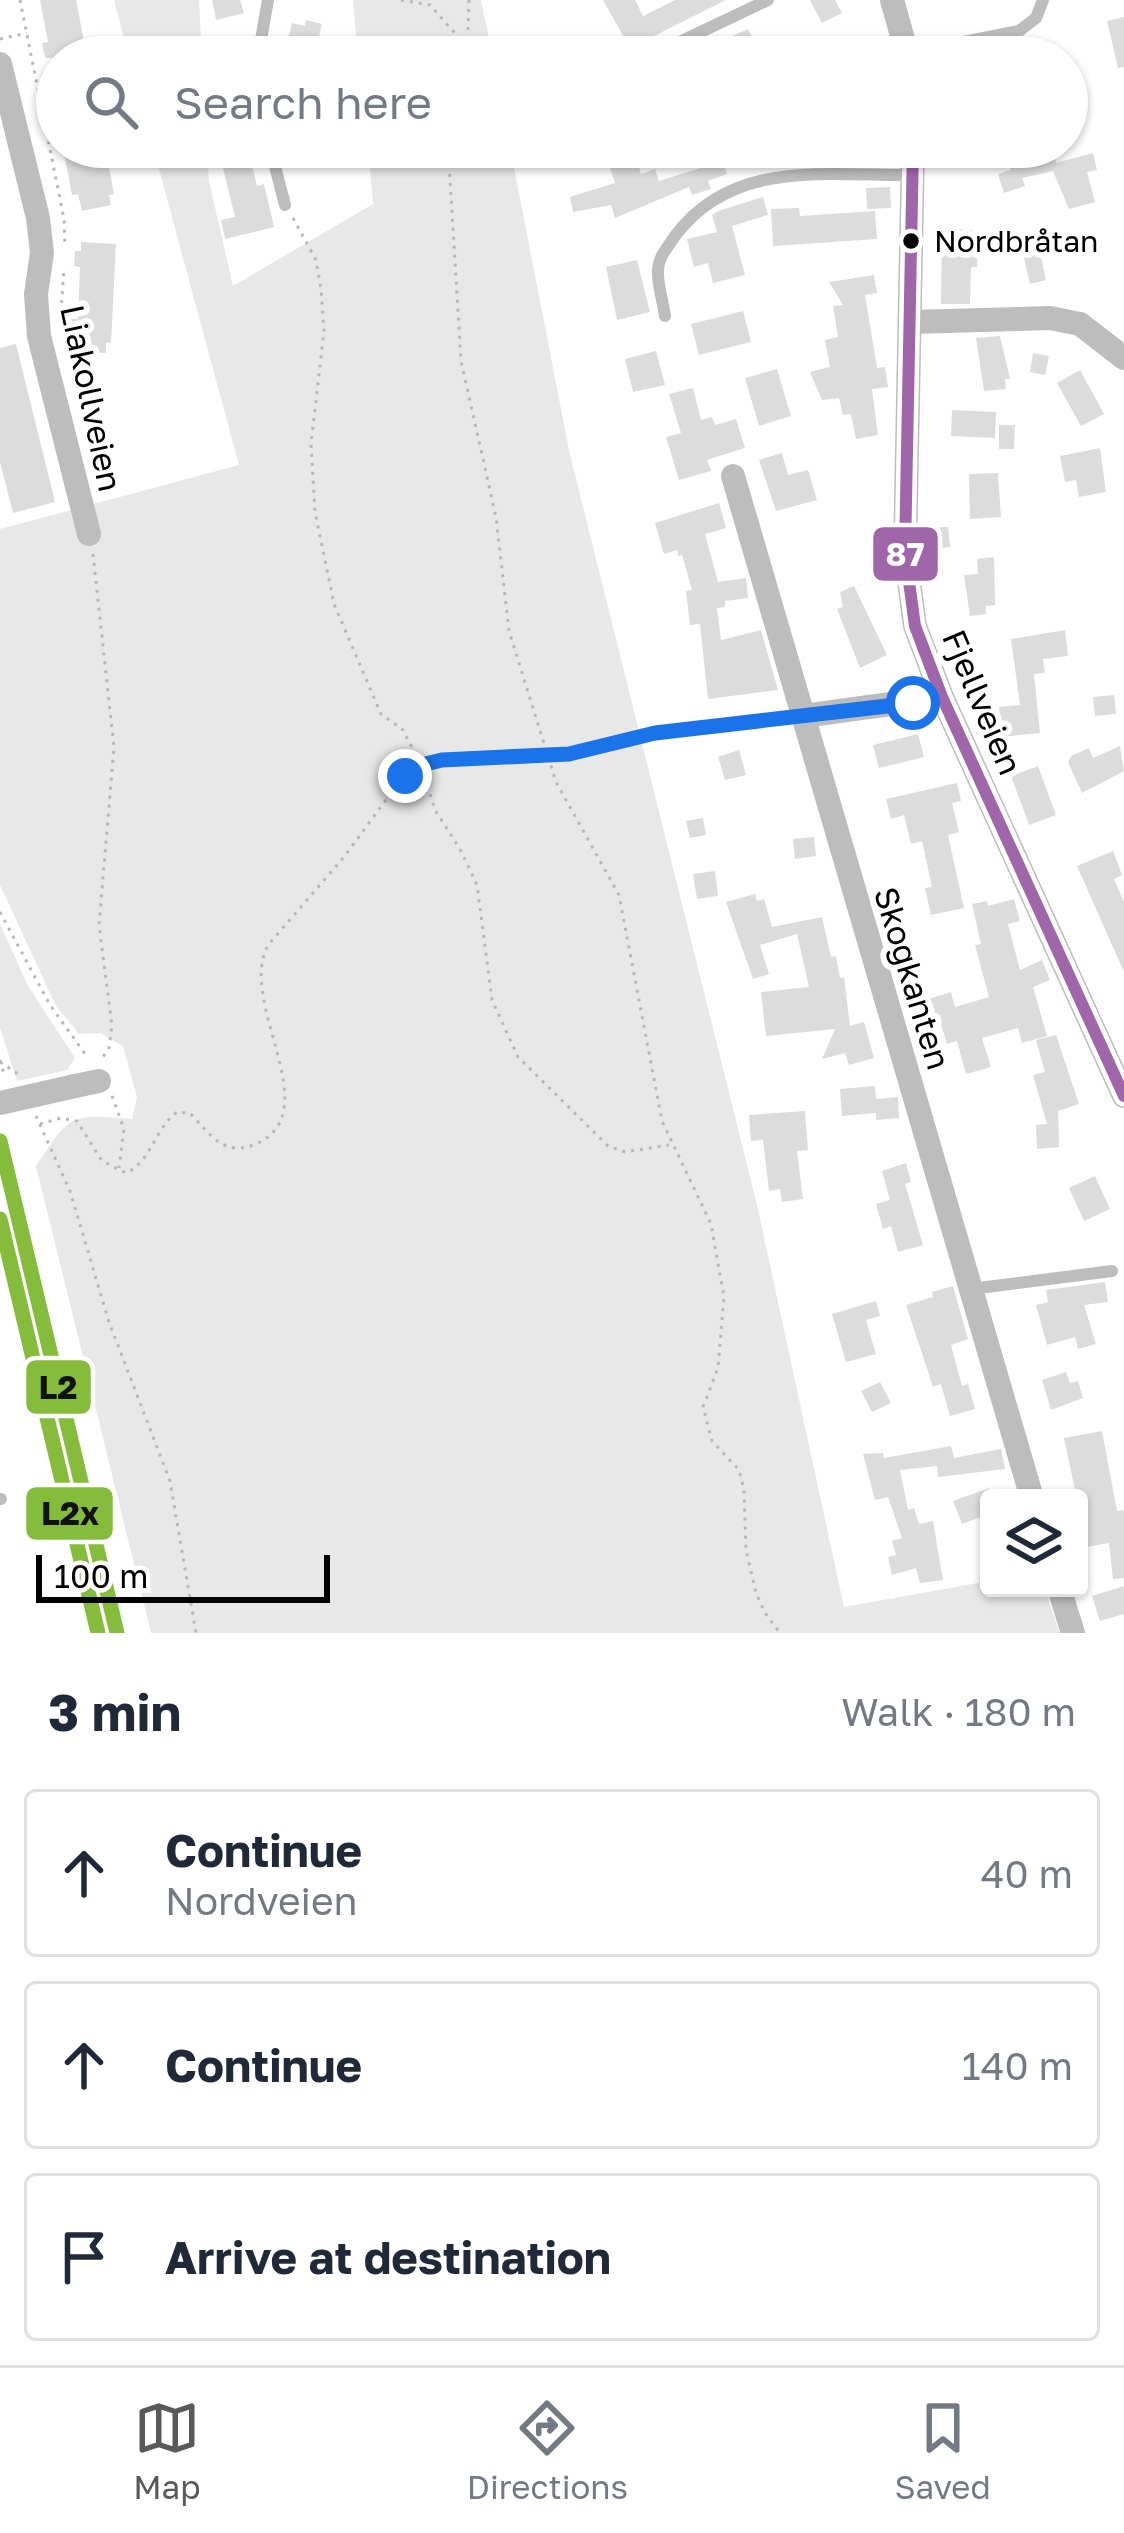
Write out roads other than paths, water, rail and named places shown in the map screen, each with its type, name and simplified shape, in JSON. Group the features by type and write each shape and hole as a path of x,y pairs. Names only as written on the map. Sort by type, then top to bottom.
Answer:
{"street":[{"path":"892,0 902,36"},
{"name":"Liakollveien","path":"0,64 41,237 38,336 89,534"},
{"name":"Fjellveien","path":"912,168 906,568 915,626 942,697 1124,1096"},
{"path":"911,322 1050,318 1080,324 1124,358"},
{"name":"Skogkanten","path":"733,476 1029,1489"},
{"path":"803,716 942,697"},
{"path":"3,1091 87,1083"},
{"path":"1062,1597 1073,1633"}],"lane":[{"path":"262,36 268,0"},
{"path":"692,36 768,0"},
{"path":"996,36 1019,31 1036,19 1043,0"},
{"path":"275,168 285,205"},
{"path":"665,316 660,260 683,225 711,204 769,176 912,175"},
{"path":"970,1289 1112,1271"}],"place":[{"name":"Nordbråtan","path":"911,241"}]}
